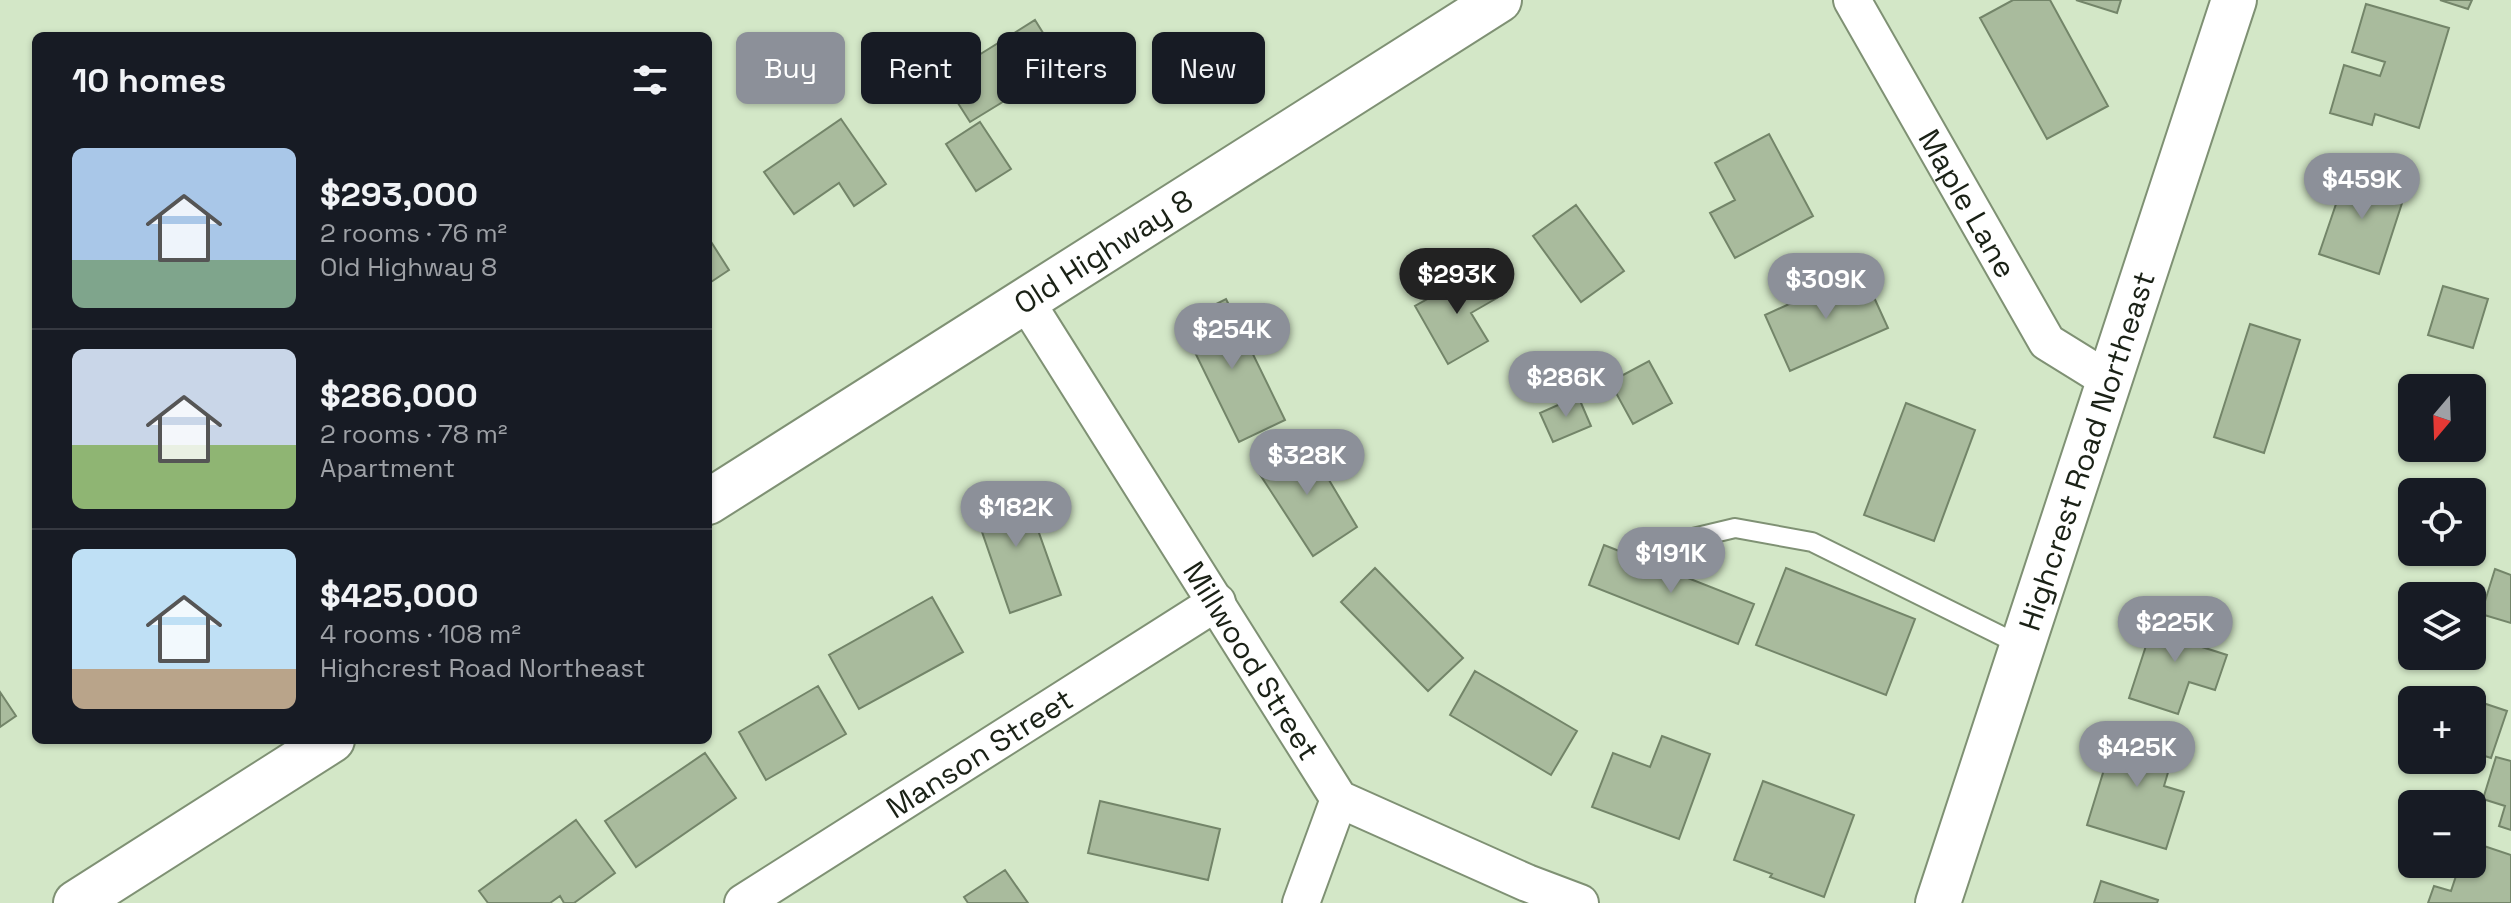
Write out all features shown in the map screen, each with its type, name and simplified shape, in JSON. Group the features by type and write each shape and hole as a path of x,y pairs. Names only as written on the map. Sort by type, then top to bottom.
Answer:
{"street":[{"name":"Old Highway 8","path":"712,499 1499,0"},
{"name":"Maple Lane","path":"1852,0 2047,342 2110,381"},
{"name":"Highcrest Road Northeast","path":"1938,903 2234,0"},
{"name":"Millwood Street","path":"1025,300 1339,799"},
{"name":"Manson Street","path":"743,903 1217,602"},
{"path":"76,903 326,744"},
{"path":"1301,903 1339,799 1527,883 1580,903"}],"lane":[{"path":"1693,538 1735,528 1812,542 2022,646"}],"building":[{"path":"2013,0 2050,0 2108,106 2047,139 1980,18"},
{"path":"2076,0 2121,0 2117,13"},
{"path":"2440,0 2472,0 2468,9"},
{"path":"2366,4 2449,28 2419,128 2375,114 2372,125 2330,113 2344,65 2380,76 2385,62 2352,52"},
{"path":"1035,20 1042,32 1016,32"},
{"path":"997,44 999,104 970,122 959,104 981,104 981,54"},
{"path":"841,119 886,184 854,206 839,183 794,214 764,172"},
{"path":"980,122 1011,169 976,191 946,144"},
{"path":"1769,134 1813,216 1735,258 1710,213 1735,200 1715,163"},
{"path":"2350,163 2380,173 2375,188 2404,197 2379,274 2319,254"},
{"path":"1576,205 1624,271 1581,302 1533,236"},
{"path":"712,243 729,270 712,281"},
{"path":"1480,270 1497,298 1471,313 1488,341 1448,364 1415,306"},
{"path":"1862,271 1888,328 1790,371 1765,315"},
{"path":"2443,286 2488,299 2473,348 2428,335"},
{"path":"1226,299 1285,420 1239,442 1180,322"},
{"path":"2250,324 2300,340 2264,453 2214,437"},
{"path":"1649,361 1672,403 1633,424 1610,382"},
{"path":"1578,396 1591,426 1553,442 1540,413"},
{"path":"1906,403 1975,430 1934,541 1864,515"},
{"path":"1304,438 1357,527 1313,556 1257,470"},
{"path":"1022,485 1061,595 1010,613 972,503"},
{"path":"1604,545 1754,604 1738,644 1589,585"},
{"path":"1375,568 1463,658 1428,691 1341,602"},
{"path":"1786,568 1915,619 1886,695 1756,645"},
{"path":"2495,569 2511,575 2511,623 2486,616 2486,598"},
{"path":"932,597 963,652 859,709 829,655"},
{"path":"2157,612 2205,628 2199,646 2227,655 2215,690 2189,682 2178,714 2129,698"},
{"path":"1475,671 1577,731 1551,775 1450,715"},
{"path":"818,686 846,734 766,780 739,732"},
{"path":"0,692 16,716 0,727"},
{"path":"2486,704 2507,711 2491,758 2486,756"},
{"path":"2118,724 2177,742 2164,786 2184,792 2166,849 2087,825"},
{"path":"1662,736 1710,754 1679,839 1592,807 1613,753 1650,767"},
{"path":"705,753 736,798 636,867 605,821"},
{"path":"2496,757 2511,761 2511,830 2499,826 2505,806 2486,800 2486,790"},
{"path":"1763,781 1854,815 1824,897 1734,860"},
{"path":"1100,801 1220,829 1208,880 1088,853"},
{"path":"576,820 615,873 574,903 564,903 560,896 550,903 488,903 479,891"},
{"path":"2486,847 2511,855 2511,903 2428,903 2434,886 2451,891 2455,878 2486,878"},
{"path":"1005,870 1028,903 968,903 964,897"},
{"path":"2101,881 2158,900 2157,903 2094,903"}]}
